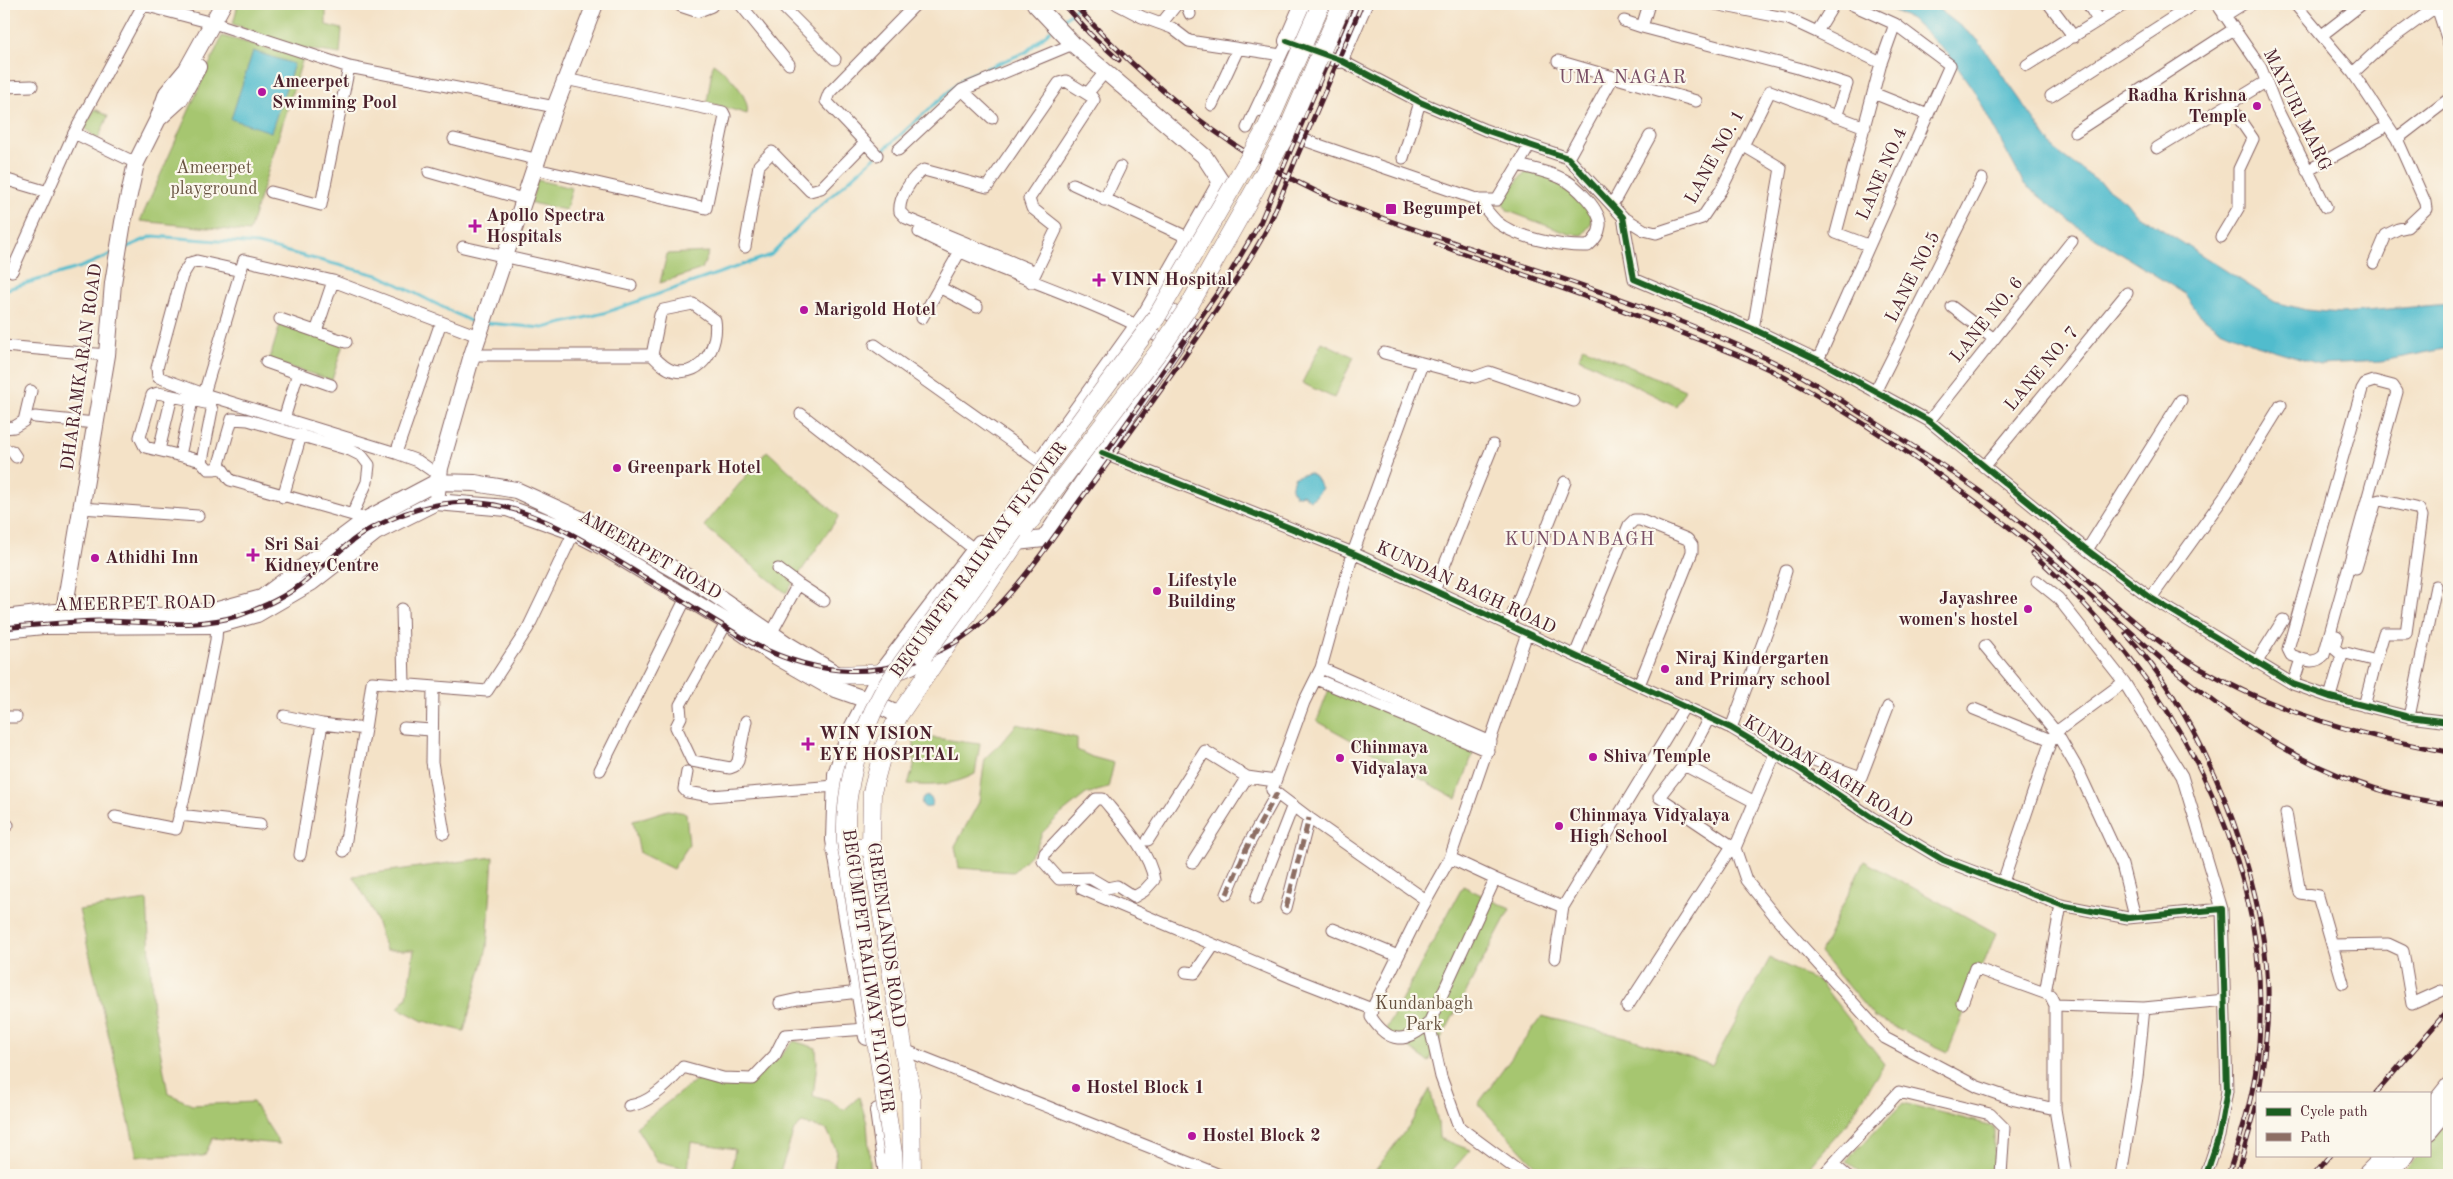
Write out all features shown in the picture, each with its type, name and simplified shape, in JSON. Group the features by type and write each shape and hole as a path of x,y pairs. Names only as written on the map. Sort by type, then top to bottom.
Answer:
{"main road":[{"name":"BEGUMPET RAILWAY FLYOVER","path":"894,1175 893,1153 846,842 846,811 861,742 882,694 893,677 1156,318 1266,130 1321,4"},
{"name":"BEGUMPET RAILWAY FLYOVER","path":"1021,535 1161,348 1189,306 1284,138 1342,4"},
{"path":"838,675 900,671 910,668 924,655 1165,322 1185,288 1224,204"},
{"name":"GREENLANDS ROAD","path":"912,1175 911,1095 902,1049 871,846 872,792 884,747 900,715 1021,535"},
{"path":"835,849 871,846"}],"street":[{"path":"12,270 74,133 142,4 217,24 349,67 555,107"},
{"name":"DHARAMKARAN ROAD","path":"217,24 223,4"},
{"name":"DHARAMKARAN ROAD","path":"65,618 107,355 113,283 123,222 136,163 158,119 167,93 233,4"},
{"path":"432,480 475,335 491,300 555,107 595,4"},
{"path":"682,4 698,9 710,4"},
{"path":"740,4 790,64"},
{"path":"780,4 835,59"},
{"path":"1117,4 1172,28 1189,41 1238,49 1284,48 1340,60 1420,102 1485,130 1568,158 1613,77"},
{"path":"1161,24 1176,4"},
{"path":"1247,128 1303,4"},
{"path":"1340,60 1364,4"},
{"path":"1642,27 1649,4"},
{"path":"1715,4 1749,7 1790,19 1881,63"},
{"path":"1817,32 1834,4"},
{"path":"1851,4 1895,24 1881,63 1836,233 1868,245"},
{"path":"2049,4 2074,37"},
{"path":"2088,4 2098,20"},
{"path":"2027,65 2074,37 2098,20 2108,8 2126,4"},
{"path":"2051,96 2194,4"},
{"name":"MAYURI MARG","path":"2217,4 2267,81 2277,109 2306,171 2326,207"},
{"path":"2224,16 2243,4"},
{"path":"2295,4 2353,73 2397,139 2425,202 2426,209 2407,227 2398,229 2386,236 2374,263"},
{"path":"2322,35 2362,4"},
{"path":"877,155 826,101 829,93 911,5"},
{"path":"2353,73 2383,45 2436,5 2449,44"},
{"path":"1038,7 1073,44 1105,72 1087,94"},
{"path":"1624,22 1798,68 1847,84 1836,116 1864,127"},
{"name":"LANE NO.4","path":"1818,360 1950,65 1895,24"},
{"path":"2075,132 2234,29"},
{"path":"898,150 962,90 1073,44"},
{"path":"1212,105 1238,49"},
{"path":"1558,61 1696,101"},
{"path":"271,192 320,205 349,67"},
{"name":"GREENLANDS ROAD","path":"887,1175 866,1029 835,849 833,826 835,786 844,744 882,672 1040,462 1138,325 1221,182 1204,156 1105,72"},
{"path":"454,139 537,165 706,208 725,116 723,112 565,79"},
{"path":"1034,277 1056,227 1032,208 1029,200 1092,104 1092,97 1066,81 1059,83 987,187 924,170 916,174 899,205 900,212 906,218 995,255 1034,277 1138,325 1175,347"},
{"path":"2157,148 2267,81"},
{"path":"4,87 32,86"},
{"path":"962,90 992,118"},
{"name":"LANE NO. 1","path":"1568,158 1623,217 1644,230 1656,233 1702,218 1744,146 1770,91 1836,116"},
{"path":"1873,93 1928,115"},
{"path":"2397,139 2449,99"},
{"path":"1403,158 1420,102"},
{"path":"2221,237 2239,207 2239,169 2253,139 2229,104"},
{"path":"1257,108 1307,141 1479,200 1497,200 1530,145"},
{"path":"2306,171 2380,130"},
{"path":"74,133 136,163"},
{"path":"1612,205 1650,136"},
{"path":"745,247 759,165 772,152 810,191 814,191 822,188 865,143"},
{"path":"1744,146 1781,168 1753,328"},
{"path":"1479,200 1497,222 1524,236 1573,247 1588,246 1596,239 1600,225 1596,213 1582,192 1563,178 1518,165"},
{"path":"1104,200 1120,168"},
{"path":"428,172 523,199"},
{"path":"4,178 48,192"},
{"name":"LANE NO.5","path":"1875,392 1982,179"},
{"path":"1074,184 1104,200 1189,238"},
{"path":"1623,217 1634,279 1753,328 1818,360 1928,420 2087,550 2151,598 2256,663 2292,684 2330,697 2409,717 2449,722"},
{"path":"919,232 959,253 994,267 1034,277"},
{"name":"LANE NO. 6","path":"1928,420 2072,240"},
{"path":"462,247 631,286"},
{"path":"922,318 959,253"},
{"path":"994,267 995,255"},
{"path":"204,394 244,260 332,281 475,335"},
{"path":"241,271 197,261 185,269 156,373 161,379 418,461 432,480 436,502"},
{"path":"316,332 332,281"},
{"path":"939,287 977,307"},
{"name":"LANE NO. 7","path":"1984,467 2127,293"},
{"path":"1021,535 1044,539 1190,324 1153,302"},
{"path":"472,356 652,355 661,364 675,371 701,366 709,355 715,336 715,320 693,304 663,310 660,315 652,355"},
{"path":"1952,307 1994,339"},
{"path":"280,319 346,342"},
{"path":"396,453 441,322"},
{"path":"432,480 472,356 475,335"},
{"path":"875,345 1040,462"},
{"path":"4,346 107,355"},
{"path":"1384,353 1475,377 1489,372 1574,401"},
{"path":"266,362 331,385"},
{"path":"1227,894 1276,787 1304,702 1321,668 1353,553 1422,364"},
{"path":"284,419 298,373"},
{"path":"2374,381 2392,386 2397,392 2324,656 2316,662 2301,659 2291,656 2288,649 2362,388 2365,384 2374,381"},
{"path":"4,428 14,427 24,421 31,391"},
{"path":"202,461 145,447 140,437 152,395 158,393 210,404 212,407 202,461 204,467 208,469 216,470 232,419 236,418 301,435 350,450 362,456 369,465 360,516 283,497 230,480 219,464"},
{"path":"159,450 172,396"},
{"path":"180,455 192,400"},
{"path":"2087,550 2181,400"},
{"path":"2151,598 2221,501 2281,405"},
{"path":"801,414 975,550"},
{"path":"35,417 96,423"},
{"path":"283,497 301,435"},
{"path":"1434,591 1492,445"},
{"path":"4,450 12,451 16,458"},
{"name":"KUNDAN BAGH ROAD","path":"1102,453 1353,553 1731,728 1800,769 1871,818 1943,860 2061,905 2128,918 2222,909"},
{"name":"AMEERPET ROAD","path":"4,618 161,616 214,611 251,602 262,598 360,516 432,480 476,483 516,490 573,515 651,555 701,585 771,634 838,675"},
{"path":"1509,624 1565,482"},
{"path":"2342,655 2334,648 2375,504 2380,500 2419,509 2422,516 2406,633 2384,633 2364,706"},
{"name":"AMEERPET ROAD","path":"4,630 65,618 217,625 257,614 312,582 376,532 436,502 508,508 574,532 647,571 776,656 830,687 867,700 900,715"},
{"path":"82,508 198,516"},
{"path":"1575,655 1629,525 1634,520 1640,520 1687,539 1692,545 1692,552 1639,685"},
{"path":"344,851 372,682 487,691 528,628 574,532"},
{"path":"778,569 824,601"},
{"path":"1731,728 1772,621 1786,571"},
{"path":"2037,581 2058,598 2124,682 2182,776 2222,909 2227,1091 2219,1136 2206,1175"},
{"path":"771,634 798,584"},
{"path":"2409,717 2436,586"},
{"path":"600,770 686,596"},
{"path":"402,609 404,684"},
{"path":"2256,663 2283,620"},
{"path":"727,622 680,705 680,717 676,727 692,760 730,768 735,766 738,761 746,721"},
{"path":"114,817 176,829 216,640 217,625"},
{"path":"1495,879 1429,1023 1416,1035 1400,1039 1385,1035 1371,1017 1372,1009 1426,900 1450,858 1528,633"},
{"path":"1985,646 2054,736 2086,785 2122,865 2135,917"},
{"path":"2342,655 2346,653 2376,661"},
{"path":"2330,697 2342,655"},
{"path":"2292,684 2301,659"},
{"path":"1321,668 1383,701"},
{"path":"1316,679 1383,701 1489,746"},
{"path":"2003,882 2054,736 2124,682"},
{"path":"433,686 432,762 444,833"},
{"path":"1555,958 1563,907 1684,706"},
{"path":"1800,769 1807,759 1811,759 1861,777 1888,707"},
{"path":"1974,709 2054,736"},
{"path":"284,716 322,724 365,729"},
{"path":"4,717 16,717"},
{"path":"1709,718 1684,765 1659,798 1734,847 1746,880 1775,916 1885,1038 1978,1087 2015,1100 2054,1109"},
{"path":"300,855 322,724"},
{"path":"404,728 431,730"},
{"path":"1148,840 1205,751 1247,777 1276,787 1292,805 1309,818 1426,900"},
{"path":"1627,1007 1734,847 1775,754"},
{"path":"1684,765 1755,802"},
{"path":"686,772 684,789 687,792 711,796 835,786"},
{"path":"1193,862 1247,777"},
{"path":"1096,799 1103,799 1134,837 1153,873 1154,880 1144,891 1134,897 1117,886 1107,888 1090,878 1059,879 1045,864 1043,857 1096,799"},
{"path":"1256,899 1292,805"},
{"path":"2286,813 2300,893 2318,896 2343,983"},
{"path":"180,815 260,824"},
{"path":"1286,908 1309,818"},
{"path":"1450,858 1563,907"},
{"path":"1090,878 1083,890 1372,1009"},
{"path":"2061,905 2050,998 2054,1109 2066,1175"},
{"path":"1333,929 1398,956"},
{"path":"2332,945 2388,944 2403,951 2412,1004 2442,991"},
{"path":"1186,972 1195,973 1214,945"},
{"path":"1962,1003 1976,968 2050,998 2144,1008 2225,1000"},
{"path":"780,1003 859,992"},
{"path":"2121,1175 2137,1078 2144,1008"},
{"path":"1429,1023 1441,1077 1459,1127 1524,1175"},
{"path":"629,1106 639,1105 669,1084 683,1067 723,1078 752,1079 775,1055 785,1035 866,1029"},
{"path":"902,1049 1220,1175"},
{"path":"2430,1109 2449,1085"},
{"path":"1823,1175 1899,1092 1990,1114 2004,1128 2002,1175"},
{"path":"2430,1131 2449,1108"},
{"path":"2365,1175 2384,1156"},
{"path":"2386,1175 2405,1156"},
{"path":"1833,1164 1846,1175"}],"green space":[{"path":"238,4 326,4 326,25 342,29 340,54 300,48 233,24"},
{"name":"Ameerpet playground","path":"222,36 303,58 249,232 140,221"},
{"path":"713,63 725,72 742,93 747,107 747,114 707,102"},
{"path":"95,109 108,116 98,139 84,128"},
{"path":"1525,172 1563,177 1590,205 1591,224 1582,235 1569,234 1508,211 1501,200"},
{"path":"537,180 572,188 566,210 531,203"},
{"path":"709,252 702,269 660,283 667,254"},
{"path":"280,325 343,344 332,380 269,361"},
{"path":"1322,342 1354,357 1334,398 1302,383"},
{"path":"1583,347 1685,390 1676,406 1579,358"},
{"path":"767,451 839,516 786,593 704,526"},
{"path":"1330,687 1475,747 1457,799 1317,721"},
{"path":"1017,724 1077,738 1077,750 1092,757 1114,763 1108,788 1086,794 1061,814 1042,833 1036,849 1013,872 959,868 955,846 979,802 985,758"},
{"path":"935,738 980,744 975,774 959,781 943,784 908,784 914,766 914,739"},
{"path":"668,810 686,813 689,845 673,869 640,853 633,821"},
{"path":"493,857 487,948 464,1031 423,1021 398,1008 407,997 414,950 386,950 372,909 353,876"},
{"path":"1864,861 1996,933 1948,1052 1874,1017 1820,953"},
{"name":"Kundanbagh Park","path":"1463,886 1510,909 1429,1062 1385,1031"},
{"path":"147,900 153,1012 168,1093 192,1105 253,1102 280,1144 213,1138 204,1156 137,1156 79,910"},
{"path":"1770,958 1820,982 1884,1064 1846,1125 1802,1175 1544,1175 1478,1104 1542,1016 1632,1039 1712,1065"},
{"path":"794,1041 816,1048 817,1063 813,1096 832,1102 844,1110 859,1097 867,1123 871,1175 832,1175 837,1152 827,1130 802,1123 794,1130 779,1175 731,1175 735,1149 691,1142 688,1169 657,1161 636,1127 696,1080 740,1083 775,1062"},
{"path":"1430,1089 1438,1122 1439,1138 1470,1150 1448,1175 1372,1175 1411,1123"},
{"path":"1903,1103 1994,1126 1994,1175 1865,1175 1846,1161"},
{"path":"2449,1120 2449,1175 2397,1175 2417,1156 2430,1156 2430,1143"}],"water":[{"path":"1880,4 1932,4 1978,40 2056,151 2126,202 2136,215 2275,302 2306,310 2341,313 2449,304 2449,348 2382,361 2320,364 2257,345 2218,328 2199,314 2185,294 2075,225 2024,184 1974,91 1949,55 1911,19"},
{"name":"Ameerpet Swimming Pool","path":"253,51 294,64 271,132 231,119"},
{"path":"1309,473 1315,477 1322,488 1310,500 1303,494 1296,496 1291,489 1294,477"},
{"path":"927,796 933,802 927,808 921,802"}],"waterway":[{"path":"1060,22 1081,4"},
{"path":"880,153 965,77 1026,52 1051,30"},
{"path":"487,323 543,328 604,313 771,255 812,213 875,157"},
{"path":"125,248 153,236 257,244 381,276 470,321 478,322"},
{"path":"4,290 81,267 112,254"}],"railway":[{"path":"1063,4 1090,34 1119,60"},
{"path":"1074,4 1130,62 1193,115 1261,162 1296,182 1380,218 1673,318 1756,353 1824,389 1951,471 2028,528 2133,621 2201,669 2259,698 2321,721 2385,739 2449,752"},
{"path":"1103,457 1223,285 1260,223 1352,4"},
{"path":"4,628 98,621 169,624 223,620 267,605 284,596 308,579 346,545 372,528 409,512 442,504 474,502 504,507 533,516 563,530 626,566 748,641 799,662 825,668 876,669 928,656 954,643 972,631 1023,578 1157,395 1228,293 1268,227 1362,4"},
{"path":"1436,244 1645,319 1736,354 1781,375 1864,424 1931,469 2058,566"},
{"path":"2032,553 2082,602 2128,655 2168,712 2202,773 2229,837 2248,904 2259,973 2259,1043 2252,1093 2228,1175"},
{"path":"2054,563 2187,681 2234,716 2283,748 2334,774 2389,793 2449,804"},
{"path":"2126,634 2155,669 2181,709 2225,799 2242,847 2255,895 2264,942 2268,987 2267,1027 2259,1092"},
{"path":"2377,1092 2449,1009"},
{"path":"2237,1175 2256,1108"},
{"path":"2313,1175 2329,1156"}],"marked path":[{"path":"1227,894 1246,849 1277,793"},
{"path":"1286,908 1309,818"}],"cycle path":[{"path":"1287,41 1340,60 1420,102 1485,130 1568,158 1623,217 1634,279 1753,329 1818,360 1929,421 2087,550 2151,598 2293,684 2330,697 2409,717 2449,722"},
{"path":"1102,453 1353,553 1731,728 1800,769 1871,817 1943,860 2061,905 2128,918 2222,909 2227,1091 2219,1136 2206,1175"}],"place":[{"name":"Ameerpet Swimming Pool","path":"262,92"},
{"name":"Radha Krishna Temple","path":"2257,106"},
{"name":"Begumpet","path":"1391,209"},
{"name":"Apollo Spectra Hospitals","path":"475,226"},
{"name":"VINN Hospital","path":"1099,280"},
{"name":"Marigold Hotel","path":"804,310"},
{"name":"Greenpark Hotel","path":"617,468"},
{"name":"Sri Sai Kidney Centre","path":"253,555"},
{"name":"Athidhi Inn","path":"95,558"},
{"name":"Lifestyle Building","path":"1157,591"},
{"name":"Jayashree women's hostel","path":"2028,609"},
{"name":"Niraj Kindergarten and Primary school","path":"1665,669"},
{"name":"WIN VISION EYE HOSPITAL","path":"808,744"},
{"name":"Shiva Temple","path":"1593,757"},
{"name":"Chinmaya Vidyalaya","path":"1340,758"},
{"name":"Chinmaya Vidyalaya High School","path":"1559,826"},
{"name":"Hostel Block 1","path":"1076,1088"},
{"name":"Hostel Block 2","path":"1192,1136"}],"district":[{"name":"UMA NAGAR","path":"1623,78"},
{"name":"KUNDANBAGH","path":"1580,540"}]}
